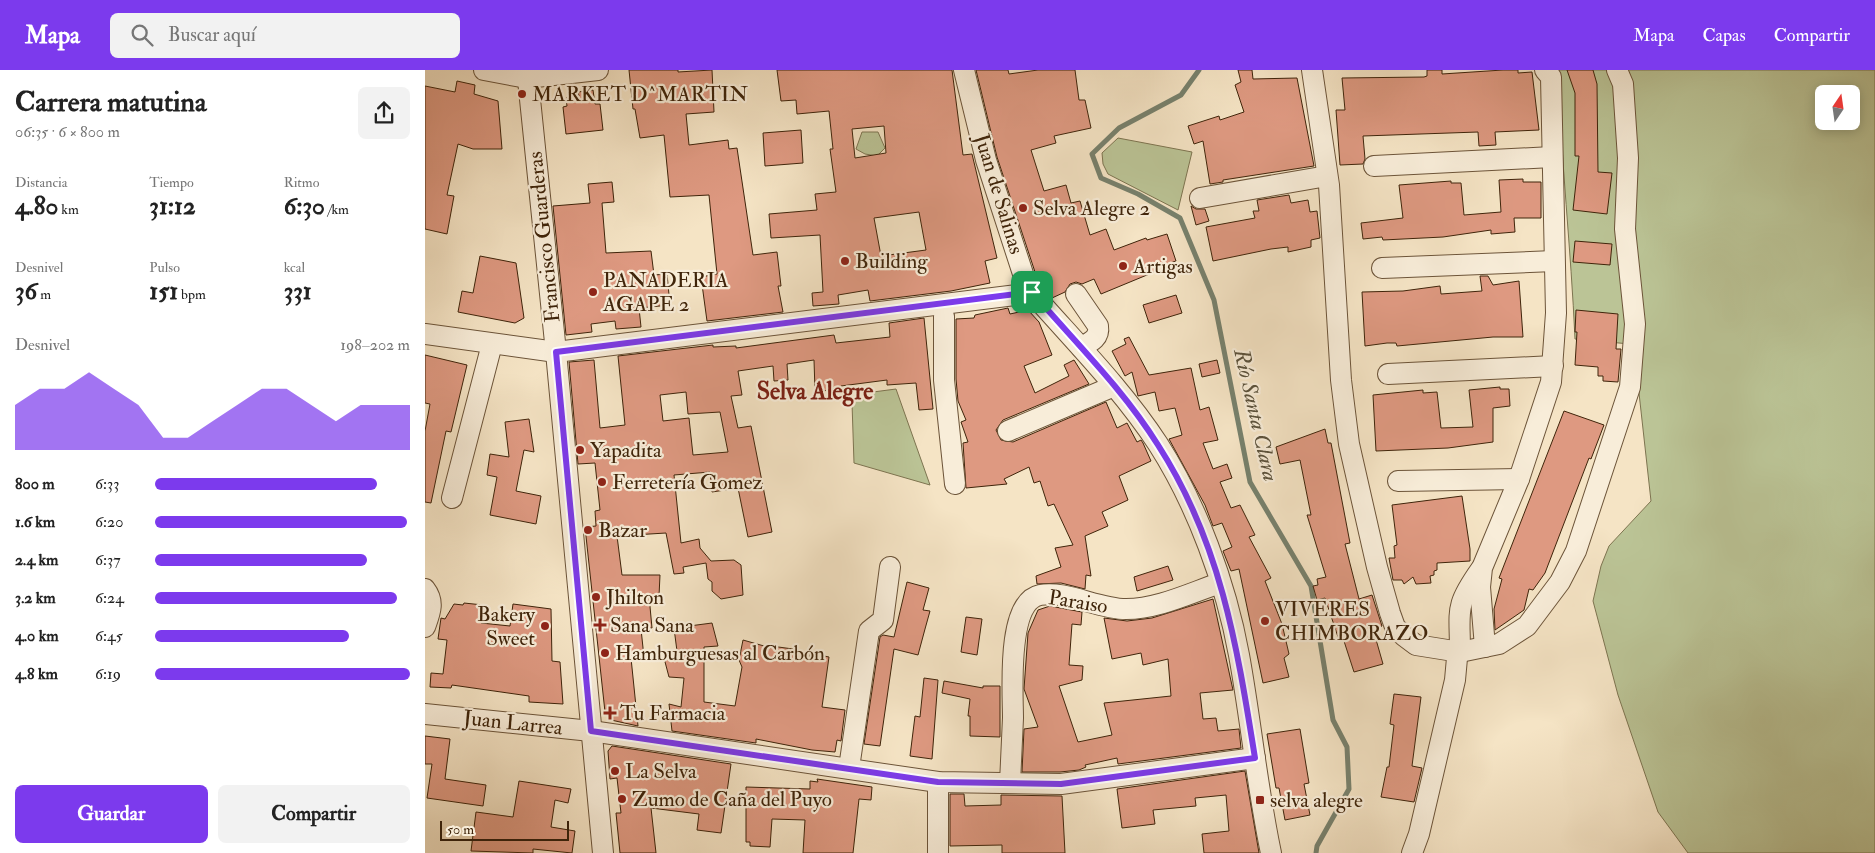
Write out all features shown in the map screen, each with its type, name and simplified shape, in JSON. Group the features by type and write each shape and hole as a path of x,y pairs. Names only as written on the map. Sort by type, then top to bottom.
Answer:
{"street":[{"path":"484,70 527,74 598,70"},
{"name":"Juan de Salinas","path":"964,70 986,160 1023,272 1032,292 1114,386 1158,444 1179,482 1203,534 1220,583 1239,654 1260,800 1271,853"},
{"path":"1312,70 1327,176 1341,380 1349,444 1390,614 1395,627 1416,645 1460,652 1499,644 1527,626 1560,582 1576,551 1630,387 1635,324 1625,229 1628,158 1623,84 1617,70"},
{"path":"1485,647 1480,587 1483,568 1519,479 1551,382 1553,366 1556,313 1551,77 1545,70"},
{"name":"Francisco Guarderas","path":"527,74 556,352 603,853"},
{"path":"1374,166 1552,157"},
{"path":"1200,198 1327,176"},
{"path":"1382,268 1554,261"},
{"path":"425,334 556,352 1032,292"},
{"path":"1077,294 1098,326 1099,331 1093,340 1081,347"},
{"path":"944,316 944,380 955,484"},
{"path":"452,498 492,344"},
{"path":"1388,374 1553,366"},
{"path":"1007,431 1114,386"},
{"path":"1397,481 1519,479"},
{"path":"849,768 869,631 883,620 890,567"},
{"path":"1411,853 1419,834 1460,652 1459,609 1465,593 1483,568"},
{"name":"Paraiso","path":"1010,783 1013,717 1011,680 1018,626 1025,604 1039,595 1066,597 1106,607 1146,608 1220,583"},
{"path":"425,589 431,599 432,607 425,627"},
{"name":"Juan Larrea","path":"425,714 591,731 938,782 1061,784 1255,758"},
{"path":"938,782 939,853"}],"green space":[{"path":"1558,70 1875,70 1875,853 1688,853 1658,812 1618,695 1593,601 1601,566 1609,546 1651,501 1635,357 1630,344 1575,339"},
{"path":"862,132 878,132 885,148 877,156 865,154 856,149"},
{"path":"1118,138 1192,152 1178,210 1108,174 1103,164 1102,153"},
{"path":"896,389 930,485 854,463 852,403 873,392"}],"building":[{"path":"629,70 678,70 678,72 712,70 714,112 686,114 689,145 728,140 729,149 737,148 753,255 777,252 781,286 778,286 783,312 707,321 701,277 717,274 709,195 670,197 664,135 640,138 635,109 633,109"},
{"path":"777,70 952,70 963,155 972,154 997,258 985,261 990,283 951,291 870,301 868,290 838,295 839,304 813,306 812,293 823,292 820,235 771,238 769,214 817,210 815,194 836,192 830,149 833,149 829,111 797,114 796,100 781,101","holes":["884,126 886,153 855,158 852,129","919,212 926,250 881,256 874,218"]},
{"path":"976,70 1008,70 1009,74 1038,70 1075,70 1079,100 1085,100 1091,128 1054,136 1056,143 1031,150 1044,191 1066,185 1071,203 1080,201 1090,235 1106,229 1114,250 1146,238 1147,240 1167,234 1176,261 1158,267 1159,270 1101,294 1094,279 1082,284 1076,282 1070,284 1065,292 1052,298 1040,277 1037,278 1036,275 997,157"},
{"path":"1238,70 1252,70 1253,79 1297,78 1314,166 1223,180 1223,182 1210,184 1203,141 1194,144 1188,126 1219,116 1220,120 1244,112 1235,85 1241,82"},
{"path":"1427,70 1442,70 1442,74 1503,70 1518,70 1518,73 1532,72 1539,130 1495,132 1496,145 1479,146 1478,132 1363,136 1365,159 1363,164 1340,165 1336,110 1345,110 1342,78 1424,77 1427,76"},
{"path":"1567,70 1593,70 1597,84 1598,172 1612,173 1607,214 1573,210 1579,156 1575,156 1575,93"},
{"path":"457,81 475,85 474,94 498,101 502,149 473,149 458,144 447,195 454,196 447,234 425,229 425,86 455,92"},
{"path":"593,90 595,104 600,104 603,130 566,134 563,107 567,106 566,98 579,96 578,92"},
{"path":"801,130 803,163 765,166 763,133"},
{"path":"1523,179 1523,182 1541,182 1541,218 1514,218 1515,232 1491,234 1491,230 1443,237 1383,240 1382,237 1363,239 1361,223 1403,218 1399,185 1451,181 1451,183 1461,183 1464,215 1501,212 1499,180"},
{"path":"612,182 614,202 602,203 606,253 651,251 654,275 667,274 670,305 639,308 641,327 616,329 615,321 591,324 592,332 566,335 553,206 590,203 588,184"},
{"path":"1289,195 1291,203 1308,200 1310,212 1317,211 1320,238 1311,240 1311,247 1288,252 1288,247 1271,249 1213,261 1206,227 1255,218 1253,211 1259,211 1257,200"},
{"path":"1191,206 1196,209 1205,209 1209,221 1196,225"},
{"path":"1575,241 1612,244 1610,265 1573,262"},
{"path":"480,256 516,263 524,318 515,323 458,312 462,291 473,293"},
{"path":"1480,276 1488,276 1493,285 1519,281 1523,337 1493,337 1397,346 1396,343 1387,343 1365,346 1362,292 1403,291 1440,286 1441,294 1482,291"},
{"path":"1176,295 1182,313 1149,323 1143,305"},
{"path":"1008,308 1010,314 1028,310 1039,322 1052,355 1024,366 1035,393 1069,376 1064,365 1074,360 1089,384 1003,420 996,430 1001,440 1013,442 1106,402 1117,428 1127,423 1137,442 1141,440 1143,443 1151,461 1119,476 1128,500 1102,512 1108,526 1085,536 1091,576 1086,575 1085,589 1061,583 1037,584 1036,576 1061,567 1055,548 1073,545 1054,504 1048,506 1040,481 1034,483 1029,467 1004,479 1007,484 966,488 963,443 968,442 961,422 966,420 958,401 956,319 974,318 975,315"},
{"path":"1576,310 1618,314 1616,349 1621,349 1618,382 1603,381 1603,376 1598,376 1598,367 1575,365"},
{"path":"924,318 933,409 919,410 916,383 887,385 887,380 841,386 841,390 815,391 814,360 787,364 788,380 774,381 773,366 738,371 742,395 731,396 738,428 751,426 772,532 748,537 738,488 712,492 710,472 674,475 681,543 699,539 700,548 711,561 734,560 741,565 743,595 721,599 712,591 712,582 708,579 706,563 683,567 684,573 674,574 666,533 617,536 622,575 660,575 659,596 649,596 652,628 641,629 644,657 631,658 638,726 611,720 605,712 585,527 596,526 595,511 600,510 595,463 578,464 569,362 594,360 600,428 625,425 618,356 713,345 713,347 736,346 736,348 834,335 836,343 890,337 889,323","holes":["686,392 688,414 720,412 728,452 693,455 689,418 663,421 660,395"]},
{"path":"1129,337 1149,375 1191,368 1200,410 1209,407 1218,440 1203,443 1213,469 1227,464 1232,478 1220,482 1231,508 1240,505 1255,535 1249,537 1271,578 1265,581 1282,624 1289,654 1284,658 1289,677 1263,683 1239,569 1231,571 1223,551 1232,547 1222,523 1213,526 1205,505 1169,439 1182,435 1175,408 1159,411 1155,392 1138,396 1132,372 1125,376 1112,351 1126,344 1124,339"},
{"path":"425,355 467,365 451,432 446,431 431,503 425,502 425,431 430,404 425,403"},
{"path":"1217,360 1220,373 1202,377 1199,364"},
{"path":"1500,387 1500,389 1509,389 1510,406 1493,408 1493,442 1448,448 1376,451 1373,395 1423,390 1423,393 1437,392 1441,428 1473,427 1469,390"},
{"path":"1564,411 1604,425 1591,459 1589,458 1545,573 1533,590 1529,589 1524,610 1495,630 1494,609 1502,579 1499,578"},
{"path":"529,419 534,452 524,450 516,491 541,496 536,524 490,515 497,477 487,475 490,454 509,457 505,422"},
{"path":"1325,429 1328,443 1331,443 1350,543 1345,544 1359,599 1372,595 1382,626 1373,629 1383,664 1354,672 1343,638 1339,640 1325,598 1317,600 1313,586 1318,585 1317,579 1326,577 1307,515 1311,515 1300,460 1280,464 1276,447"},
{"path":"1462,496 1470,561 1437,563 1437,570 1434,571 1434,575 1430,576 1431,583 1416,584 1413,577 1404,584 1402,580 1393,580 1389,558 1395,558 1394,546 1397,545 1392,505"},
{"path":"1168,566 1173,580 1137,591 1134,577"},
{"path":"907,582 929,588 923,610 930,611 918,655 894,649 880,746 864,744 880,637 883,635 894,637"},
{"path":"1213,599 1233,690 1200,693 1203,719 1216,718 1218,731 1239,729 1241,748 1118,764 1117,758 1085,765 1086,767 1079,770 1022,772 1024,729 1038,727 1024,689 1028,633 1038,610 1050,606 1082,612 1081,625 1072,624 1069,665 1083,666 1082,680 1059,686 1078,742 1112,735 1104,703 1171,696 1168,659 1143,665 1141,653 1112,659 1104,618 1127,621 1152,618"},
{"path":"464,603 483,605 481,623 510,626 513,604 551,609 552,661 560,662 563,704 529,702 529,696 452,685 451,688 430,687 431,673 443,674 447,640 438,639 441,618 445,619 454,604 463,605"},
{"path":"966,617 982,619 977,655 961,652"},
{"path":"712,623 718,646 704,647 704,702 735,706 742,667 739,660 743,640 771,648 771,646 793,649 809,659 810,653 829,657 822,707 845,710 841,741 837,740 835,752 812,750 756,739 756,743 672,731 669,704 681,707 684,678 669,677 664,658 678,659 674,628"},
{"path":"924,678 938,680 932,759 910,756 915,716 920,717"},
{"path":"944,681 983,688 983,686 1000,686 1000,737 970,736 970,716 968,716 970,699 942,693"},
{"path":"1394,694 1421,697 1412,766 1422,768 1414,802 1381,797 1387,767 1389,767 1394,725 1390,724"},
{"path":"1300,729 1309,783 1304,784 1310,815 1285,820 1279,788 1276,788 1267,734"},
{"path":"425,736 450,739 445,779 486,785 483,806 427,798 432,764 425,764"},
{"path":"612,746 731,764 721,833 697,830 699,814 651,808 656,853 620,853 616,813 621,813 617,778 610,779 608,751"},
{"path":"1245,771 1259,853 1204,853 1202,834 1229,831 1226,795 1195,798 1196,806 1153,810 1155,824 1122,828 1117,789"},
{"path":"817,779 872,787 871,800 859,799 853,853 803,853 805,820 772,819 770,847 750,846 750,842 746,842 746,787 810,789 810,781 818,782"},
{"path":"519,781 571,789 568,803 555,800 551,827 575,831 572,853 533,849 533,853 471,851 476,812 513,817"},
{"path":"950,794 964,794 965,806 1001,805 1001,795 1062,796 1065,853 1002,853 1002,845 950,846"}],"waterway":[{"name":"Río Santa Clara","path":"1199,70 1181,95 1119,128 1092,154 1101,178 1138,194 1180,218 1214,300 1250,482 1311,586 1333,720 1347,747 1349,789 1317,846 1316,853"}],"place":[{"name":"MARKET D^MARTIN","path":"522,94"},
{"name":"Selva Alegre 2","path":"1023,208"},
{"name":"Building","path":"845,261"},
{"name":"Artigas","path":"1123,266"},
{"name":"PANADERIA AGAPE 2","path":"593,292"},
{"name":"Yapadita","path":"580,450"},
{"name":"Ferretería Gomez","path":"602,482"},
{"name":"Bazar","path":"588,530"},
{"name":"Jhilton","path":"596,597"},
{"name":"VIVERES CHIMBORAZO","path":"1265,621"},
{"name":"Sana Sana","path":"600,625"},
{"name":"Bakery Sweet","path":"545,626"},
{"name":"Hamburguesas al Carbón","path":"605,653"},
{"name":"Tu Farmacia","path":"610,713"},
{"name":"La Selva","path":"615,771"},
{"name":"Zumo de Caña del Puyo","path":"622,799"},
{"name":"selva alegre","path":"1260,800"}],"district":[{"name":"Selva Alegre","path":"815,391"}],"route":[{"path":"1032,292 1099,367 1135,412 1158,444 1179,482 1212,557 1230,615 1239,654 1255,758 1061,784 938,782 591,731 556,352 1032,292"}]}
